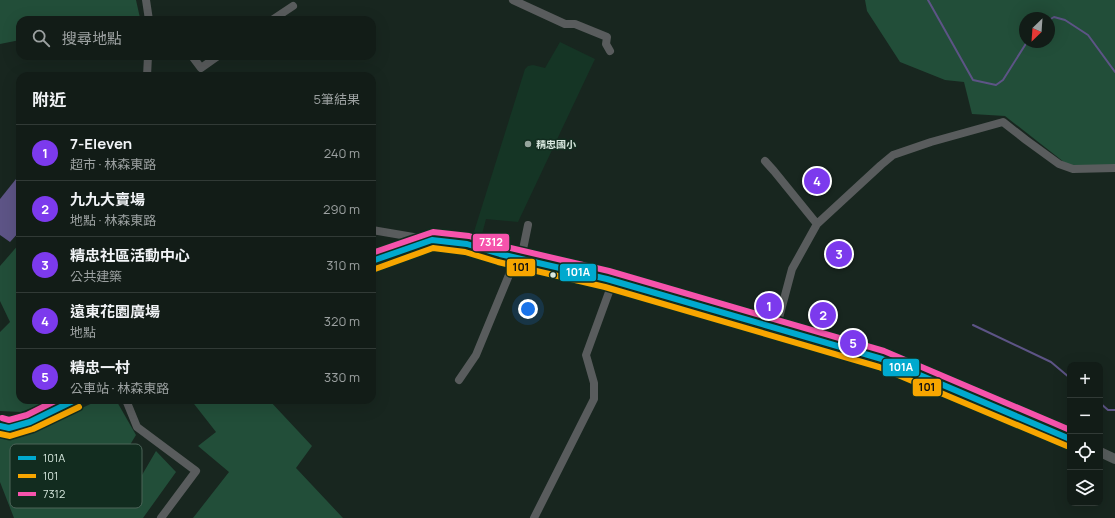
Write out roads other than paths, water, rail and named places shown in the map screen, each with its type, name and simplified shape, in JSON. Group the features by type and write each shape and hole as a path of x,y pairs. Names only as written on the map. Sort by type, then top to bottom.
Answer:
{"main road":[{"path":"376,260 432,240 467,244 613,281 882,359 1067,438"},
{"path":"0,426 9,428 30,422 67,404"},
{"path":"1103,453 1115,459"}],"street":[{"path":"146,0 148,16"},
{"path":"513,0 565,24 575,24 607,37 606,44 610,51"},
{"path":"278,16 293,6"},
{"path":"147,72 148,60"},
{"path":"195,60 201,68 212,60"},
{"path":"776,329 792,269 817,224 893,155 931,142 1003,122 1059,164 1073,168 1112,168 1115,176"},
{"path":"765,161 817,224"},
{"path":"459,380 476,355 519,258 528,225"},
{"path":"376,231 432,240"},
{"path":"534,518 594,399 594,383 586,355 613,281"},
{"path":"128,404 138,427 196,471 161,518"}],"waterway":[{"path":"928,0 973,80 996,85 1003,80 1023,48"},
{"path":"1055,17 1065,20 1088,35 1115,72"},
{"path":"973,325 1051,362 1067,375"},
{"path":"1103,406 1108,410 1115,410"}],"place":[{"name":"精忠國小","path":"528,144"},
{"name":"遠東花園廣場","path":"817,181"},
{"name":"精忠社區活動中心","path":"839,254"},
{"name":"7-Eleven","path":"769,306"},
{"name":"九九大賣場","path":"823,315"},
{"name":"精忠一村","path":"853,343"}]}
